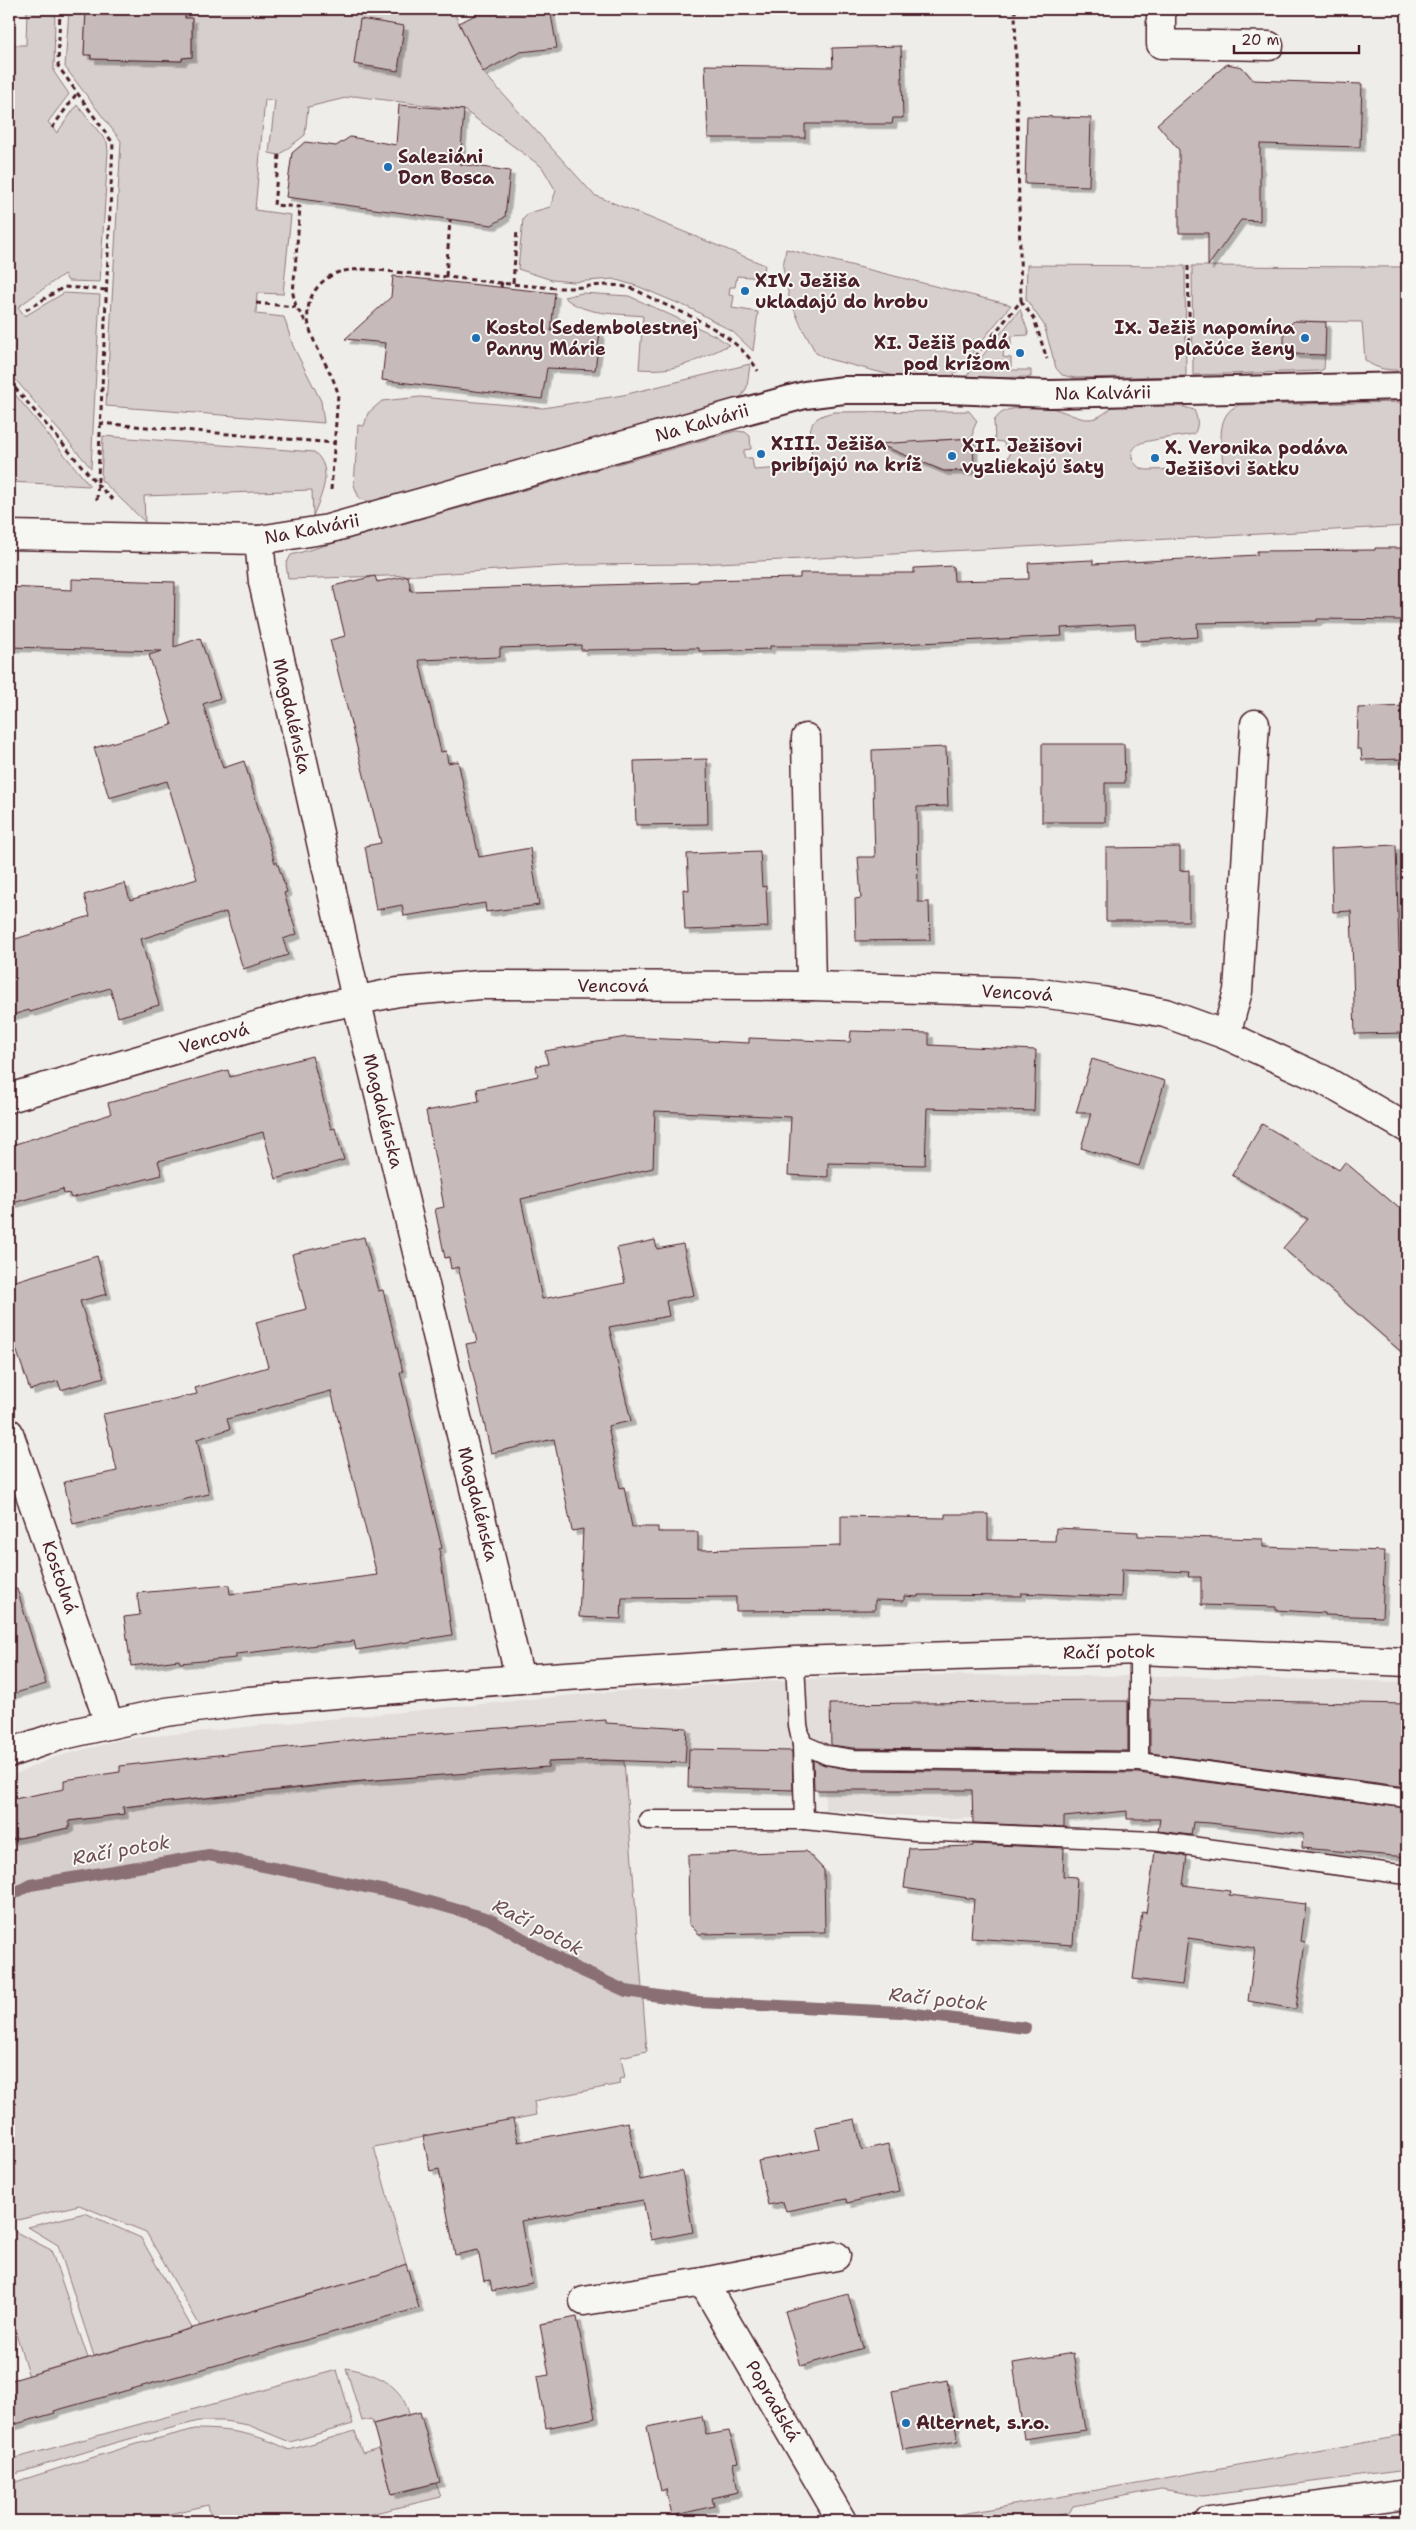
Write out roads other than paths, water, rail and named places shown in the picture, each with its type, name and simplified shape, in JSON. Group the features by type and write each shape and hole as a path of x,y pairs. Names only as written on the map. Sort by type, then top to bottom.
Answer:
{"street":[{"path":"1161,9 1161,44 1268,46"},
{"name":"Na Kalvárii","path":"9,535 258,540 328,528 805,395 844,390 948,390 1050,394 1407,386"},
{"name":"Magdalénska","path":"258,540 263,582 356,999 520,1679"},
{"path":"1226,1035 1238,991 1255,724"},
{"path":"806,738 811,986"},
{"name":"Vencová","path":"9,1098 310,1010 356,999 398,992 480,985 811,986 1032,992 1102,1001 1165,1013 1226,1035 1322,1079 1407,1128"},
{"name":"Kostolná","path":"9,1432 109,1723"},
{"name":"Račí potok","path":"9,1753 59,1736 109,1723 166,1712 249,1701 520,1679 795,1661 1140,1650 1407,1662"},
{"path":"584,2301 703,2282 836,2256"},
{"name":"Popradská","path":"703,2282 842,2521"},
{"path":"1209,2521 1407,2494"}],"lane":[{"path":"1139,1762 1140,1650"},
{"path":"795,1661 798,1725 802,1744 804,1820"},
{"path":"802,1744 827,1755 852,1759 1139,1762 1407,1798"},
{"path":"648,1820 804,1820 915,1831 1154,1840 1407,1875"}],"waterway":[{"name":"Račí potok","path":"9,1896 30,1885 209,1855 405,1895 489,1919 567,1964 626,1991 699,2002 900,2012 1025,2028"}],"place":[{"name":"Saleziáni Don Bosca","path":"388,167"},
{"name":"XIV. Ježiša ukladajú do hrobu","path":"745,291"},
{"name":"Kostol Sedembolestnej Panny Márie","path":"476,338"},
{"name":"IX. Ježiš napomína plačúce ženy","path":"1305,338"},
{"name":"XI. Ježiš padá pod krížom","path":"1020,353"},
{"name":"XIII. Ježiša pribíjajú na kríž","path":"761,454"},
{"name":"XII. Ježišovi vyzliekajú šaty","path":"952,456"},
{"name":"X. Veronika podáva Ježišovi šatku","path":"1155,458"},
{"name":"Alternet, s.r.o.","path":"906,2423"}]}
